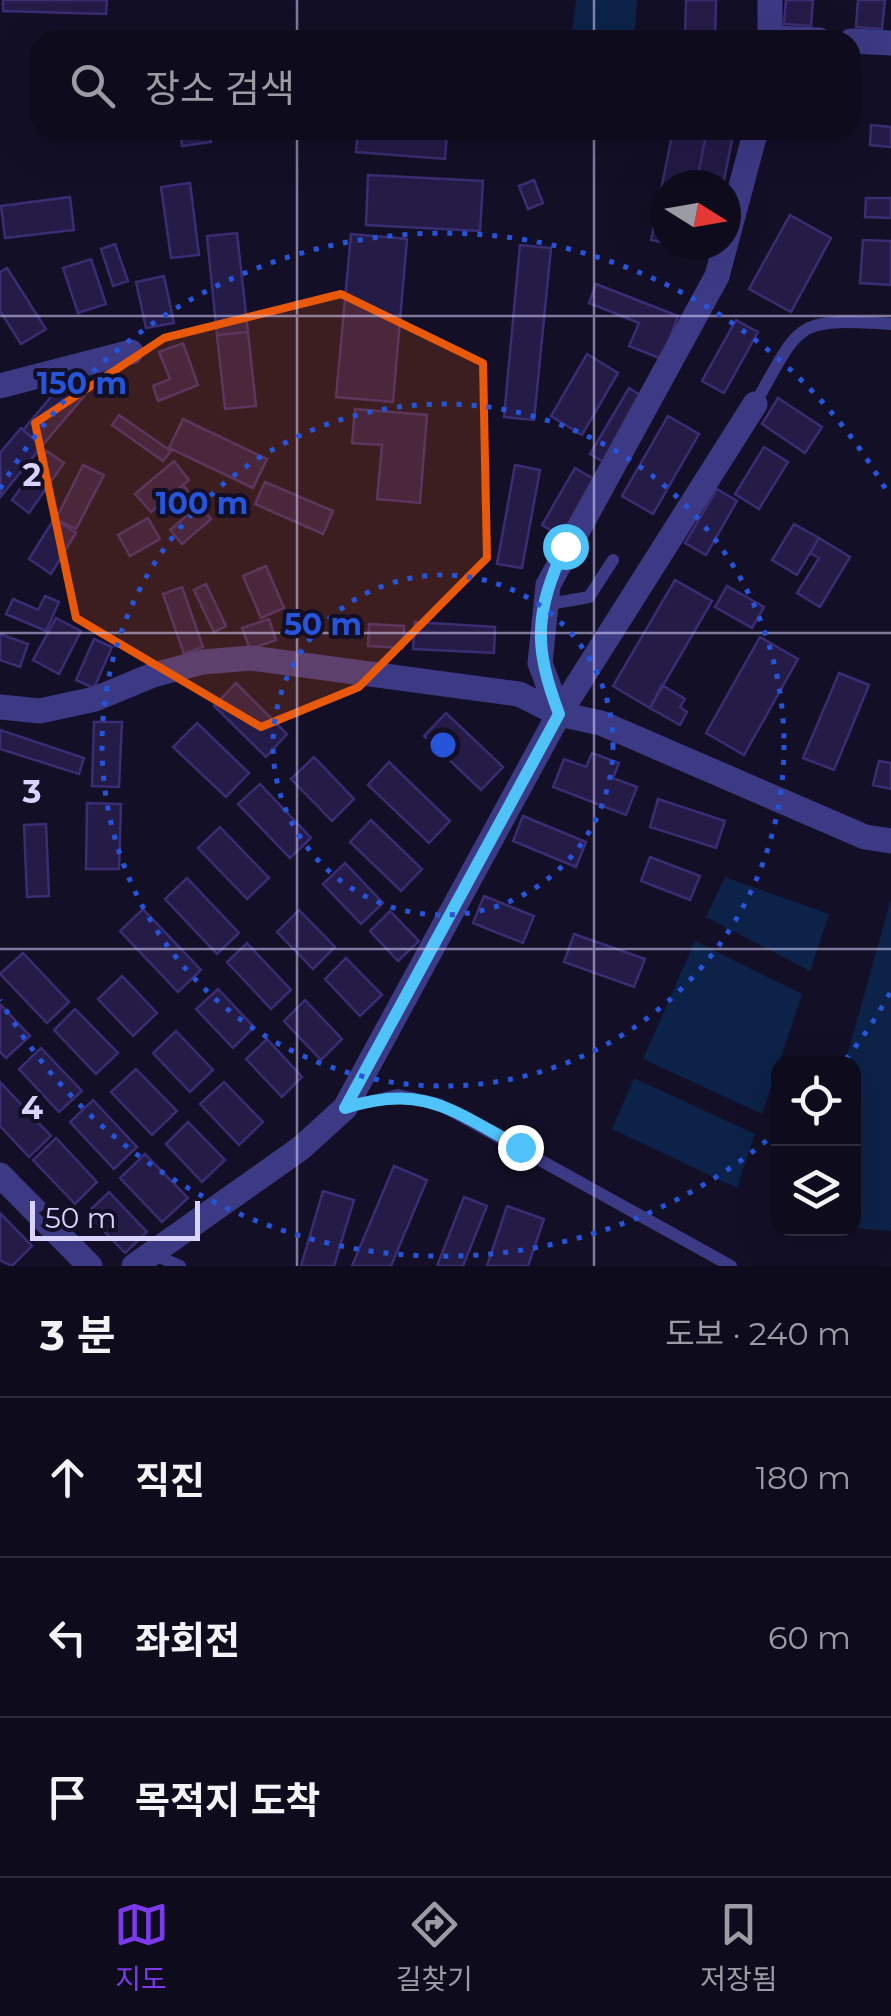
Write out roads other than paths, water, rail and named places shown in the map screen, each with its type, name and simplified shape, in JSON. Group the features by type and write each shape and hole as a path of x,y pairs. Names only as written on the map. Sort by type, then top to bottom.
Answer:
{"street":[{"path":"770,0 770,30"},
{"path":"861,42 891,43"},
{"path":"559,714 540,663 548,585 565,546 675,358 717,276 753,140"},
{"path":"0,386 131,352"},
{"path":"143,1260 300,1148 345,1108 559,714 755,404"},
{"path":"0,707 40,711 95,699 153,675 203,662 252,658 519,694 559,714 601,723 865,837 891,841"},
{"path":"0,1175 90,1266"}],"lane":[{"path":"755,404 792,339 820,321 891,324"},
{"path":"544,605 590,597 613,560"},
{"path":"345,1108 398,1095 439,1104 731,1266"},
{"path":"143,1260 180,1266"}],"water":[{"path":"576,0 637,0 635,30 572,30"},
{"path":"725,877 829,914 810,971 706,917"},
{"path":"891,899 891,1231 861,1229 861,1056 847,1056"},
{"path":"695,941 802,994 781,1056 771,1056 771,1087 762,1114 643,1059"},
{"path":"634,1078 755,1134 737,1188 612,1129"}]}
